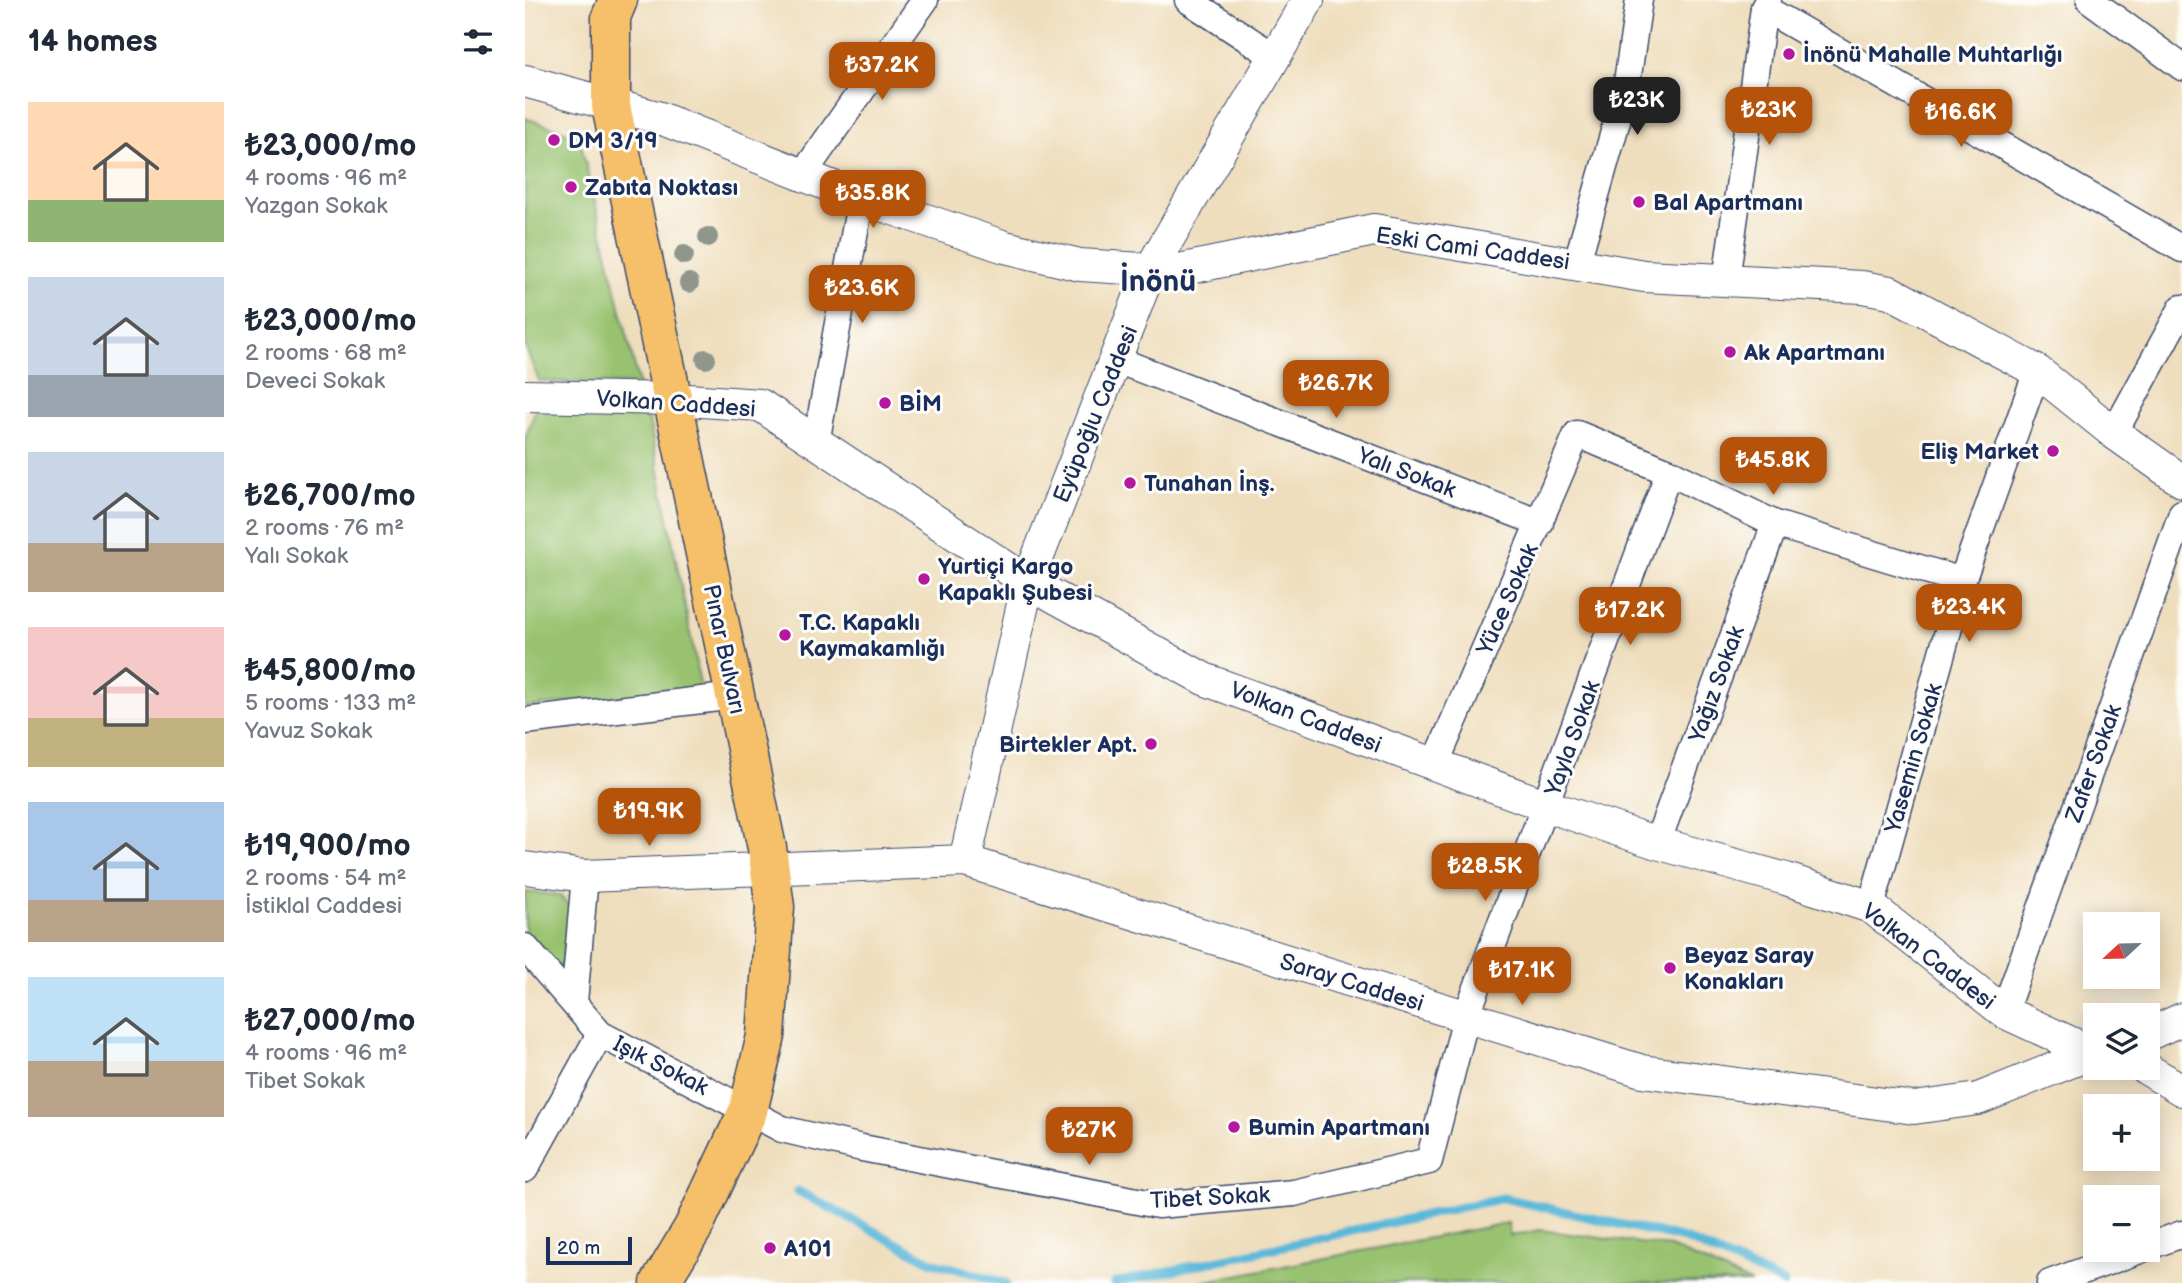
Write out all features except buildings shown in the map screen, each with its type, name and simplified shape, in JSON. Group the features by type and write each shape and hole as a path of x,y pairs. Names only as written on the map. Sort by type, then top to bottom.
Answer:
{"main road":[{"name":"Pınar Bulvarı","path":"618,0 611,17 611,106 771,871 775,907 766,1037 748,1111 693,1228 660,1283"}],"street":[{"path":"801,177 925,0"},
{"path":"1188,0 1275,57"},
{"name":"Eyüpoğlu Caddesi","path":"965,861 1028,582 1150,270 1308,0"},
{"path":"1577,262 1626,89 1639,0"},
{"path":"2090,0 2182,67"},
{"path":"1726,280 1766,4 2182,249"},
{"name":"Eski Cami Caddesi","path":"525,81 660,118 801,177 1005,247 1080,265 1174,271 1374,230 1577,262 1644,276 1862,287 1890,292 2037,371 2114,433 2182,481"},
{"path":"816,443 861,198"},
{"path":"2114,433 2182,308"},
{"name":"Yalı Sokak","path":"1117,360 1540,523"},
{"name":"Yasemin Sokak","path":"1871,907 1962,581 2037,371"},
{"name":"Volkan Caddesi","path":"525,396 673,399 760,405 1028,582 1205,678 1547,806 1657,843 1786,879 1871,907 2004,1012 2083,1048"},
{"name":"Yüce Sokak","path":"1435,765 1577,434 1669,472"},
{"path":"1669,472 1775,524 1962,581"},
{"name":"Yayla Sokak","path":"1429,1161 1466,1017 1547,806 1669,472"},
{"name":"Zafer Sokak","path":"2004,1012 2182,513"},
{"name":"Yağız Sokak","path":"1657,843 1775,524"},
{"path":"525,721 735,696"},
{"name":"Saray Caddesi","path":"525,867 585,876 771,871 965,861 1641,1071 1914,1108 1978,1099 2083,1057"},
{"path":"574,1002 585,876"},
{"name":"Işık Sokak","path":"525,947 600,1034 748,1111"},
{"path":"2160,1029 2182,1019"},
{"path":"525,1169 600,1034"},
{"path":"2160,1077 2182,1090"},
{"name":"Tibet Sokak","path":"748,1111 782,1129 862,1148 1158,1205 1294,1193 1429,1161"},
{"path":"2160,1242 2182,1234"},
{"path":"2050,1283 2107,1262"}],"green space":[{"path":"525,118 579,136 639,385 539,381 525,346"},
{"path":"537,406 648,415 701,689 525,707 525,439"},
{"path":"525,892 559,895 571,908 561,970 525,934"},
{"path":"1508,1223 1510,1236 1540,1230 1670,1247 1751,1283 1195,1283"}],"waterway":[{"path":"798,1191 932,1262 1006,1283"},
{"path":"1115,1283 1503,1198 1685,1239 1784,1283"}],"place":[{"name":"İnönü Mahalle Muhtarlığı","path":"1789,54"},
{"name":"DM 3/19","path":"554,140"},
{"name":"Zabıta Noktası","path":"571,187"},
{"name":"Bal Apartmanı","path":"1639,202"},
{"name":"Ak Apartmanı","path":"1730,352"},
{"name":"BİM","path":"885,403"},
{"name":"Eliş Market","path":"2053,451"},
{"name":"Tunahan İnş.","path":"1130,483"},
{"name":"Yurtiçi Kargo Kapaklı Şubesi","path":"924,579"},
{"name":"T.C. Kapaklı Kaymakamlığı","path":"785,635"},
{"name":"Birtekler Apt.","path":"1151,744"},
{"name":"Beyaz Saray Konakları","path":"1670,968"},
{"name":"Bumin Apartmanı","path":"1234,1127"},
{"name":"A101","path":"770,1248"}],"district":[{"name":"İnönü","path":"1158,281"}]}
